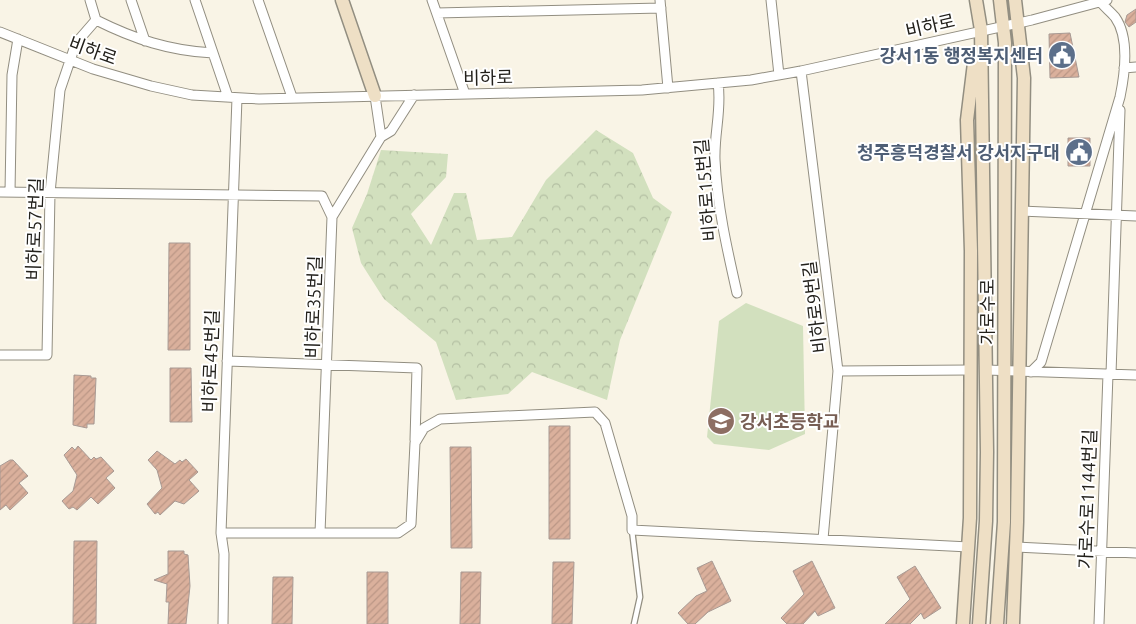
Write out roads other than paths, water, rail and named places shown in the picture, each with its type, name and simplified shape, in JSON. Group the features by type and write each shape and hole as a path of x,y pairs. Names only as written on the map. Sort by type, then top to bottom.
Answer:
{"main road":[{"path":"342,0 375,96"},
{"name":"가로수로","path":"976,0 981,30 986,370 986,521 978,624"},
{"name":"가로수로","path":"997,624 1004,522 1004,26 1000,0"},
{"path":"1013,624 1025,372 1021,211 1024,78 1015,0"},
{"name":"가로수로","path":"963,624 969,547 971,251 967,120 970,86 981,30"}],"street":[{"path":"90,0 96,20 121,33 183,52 213,53"},
{"path":"131,0 145,41"},
{"path":"194,0 232,98"},
{"path":"258,0 292,97"},
{"path":"432,0 465,94"},
{"path":"771,0 779,75"},
{"path":"1025,372 1041,362 1120,97 1124,68 1121,31 1115,17 1102,1"},
{"name":"비하로","path":"0,32 93,69 151,86 192,95 232,98 465,94 668,88 779,75 1019,23 1102,1"},
{"path":"437,14 660,4 668,88"},
{"name":"비하로57번길","path":"0,355 47,355 50,193 60,90 69,59 76,44 96,20"},
{"path":"10,192 12,75 18,39"},
{"path":"1124,68 1136,67"},
{"name":"비하로9번길","path":"801,71 838,371 823,540"},
{"name":"비하로15번길","path":"718,83 721,100 714,136 716,168 724,236 737,293"},
{"name":"비하로35번길","path":"320,534 332,217 381,137 391,131 414,95"},
{"path":"375,96 381,137"},
{"name":"가로수로1144번길","path":"1099,624 1120,97"},
{"name":"비하로45번길","path":"223,624 224,554 220,533 232,196 232,98"},
{"path":"0,192 322,196 332,217"},
{"path":"1021,211 1136,216"},
{"path":"220,533 398,534 411,524 415,443 417,368 227,361"},
{"path":"838,371 969,370"},
{"path":"986,370 1136,375"},
{"path":"415,443 424,428 440,419 595,412 605,423 632,516 632,530 969,547"},
{"path":"1016,547 1136,553"}],"lane":[{"path":"632,530 640,597 634,624"}],"place":[{"name":"강서1동 행정복지센터","path":"1062,55"},
{"name":"청주흥덕경찰서 강서지구대","path":"1079,152"},
{"name":"강서초등학교","path":"721,421"}]}
